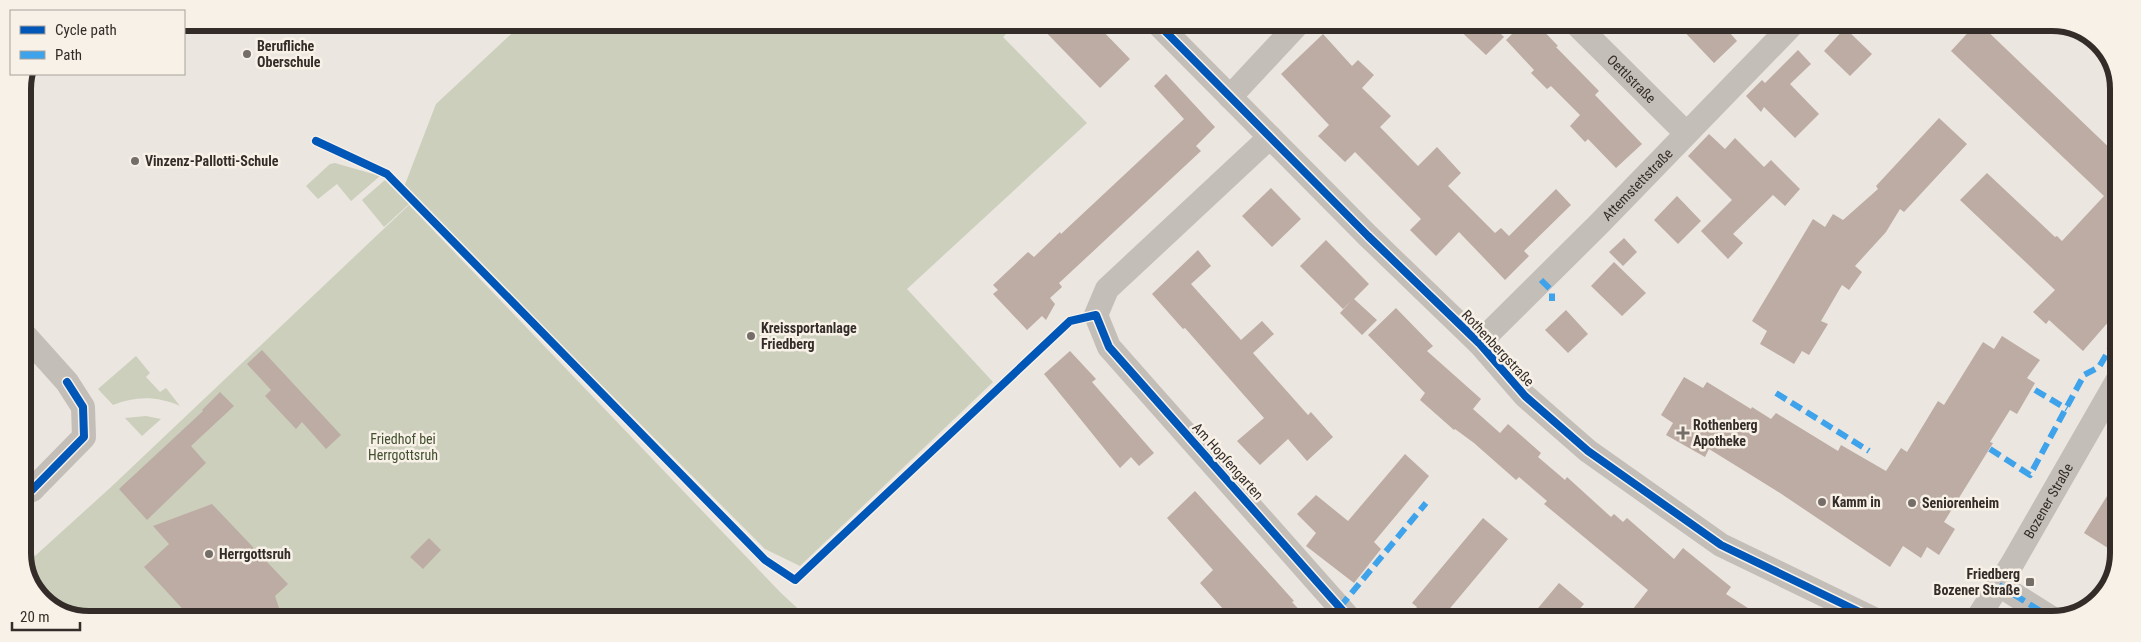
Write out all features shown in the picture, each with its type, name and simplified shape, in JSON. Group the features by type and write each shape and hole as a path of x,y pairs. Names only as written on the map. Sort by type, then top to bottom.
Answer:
{"street":[{"name":"Rothenbergstraße","path":"1165,31 1368,236 1479,343 1525,396 1588,452 1721,545 1857,611"},
{"path":"1230,96 1291,31"},
{"name":"Oettlstraße","path":"1583,31 1686,133"},
{"name":"Attemstettstraße","path":"1479,343 1599,224 1785,31"},
{"name":"Am Hopfengarten","path":"1270,137 1107,289 1096,315 1109,347 1343,611"},
{"path":"31,343 67,382 83,407 84,438 31,490"},
{"name":"Bozener Straße","path":"1982,611 1999,586 2110,393"},
{"path":"1999,586 2040,611"}],"green space":[{"name":"Kreissportanlage Friedberg","path":"514,31 1009,31 1003,37 1087,123 907,289 993,382 800,566 765,549 404,187 436,104"},
{"path":"335,163 380,176 351,201 337,184 318,199 306,186 330,164"},
{"path":"385,180 409,204 384,227 362,200"},
{"name":"Friedhof bei Herrgottsruh","path":"409,205 781,593 800,611 89,611 74,609 57,601 48,594 39,582 31,559 110,488"},
{"path":"136,356 150,373 146,377 160,392 166,388 180,406 163,400 146,398 113,405 98,389"},
{"path":"146,416 161,419 142,436 125,418"}],"building":[{"path":"1045,31 1103,31 1130,59 1100,88"},
{"path":"1460,31 1498,31 1504,37 1486,55"},
{"path":"1515,31 1544,31 1558,46 1556,47 1599,91 1595,95 1642,144 1616,168 1588,139 1585,142 1570,126 1580,115 1551,86 1547,89 1531,73 1534,70 1506,40"},
{"path":"1684,31 1728,31 1737,41 1714,63"},
{"path":"1842,31 1848,31 1872,54 1850,76 1824,51"},
{"path":"1969,31 1987,31 2110,148 2110,320 2083,351 2049,320 2046,324 2033,312 2055,290 1960,200 1987,173 2055,237 2057,236 2062,241 2104,196 1951,51"},
{"path":"1323,34 1352,66 1358,60 1374,75 1362,88 1391,116 1380,127 1418,166 1437,147 1461,173 1448,186 1495,233 1501,228 1509,236 1556,189 1571,205 1524,251 1529,256 1505,280 1459,232 1436,256 1410,230 1421,219 1355,152 1345,162 1318,136 1329,125 1281,74"},
{"path":"1798,50 1811,64 1790,84 1819,114 1795,138 1764,107 1761,112 1746,96 1762,80 1765,83"},
{"path":"1166,74 1215,127 1196,146 1201,151 1059,283 1062,287 1050,298 1055,304 1046,320 1042,316 1027,330 993,294 998,290 993,285 1028,252 1034,257 1060,232 1061,234 1184,119 1154,86"},
{"path":"1939,118 1967,144 1904,212 1900,209 1886,232 1855,266 1862,272 1849,290 1842,285 1821,321 1828,324 1809,355 1802,351 1794,364 1760,344 1767,331 1752,321 1813,219 1825,227 1833,214 1843,220 1878,189 1876,186"},
{"path":"1709,134 1725,149 1735,138 1764,167 1771,160 1800,189 1785,206 1773,195 1733,234 1743,243 1728,259 1701,231 1732,200 1688,156"},
{"path":"1271,188 1301,219 1272,247 1242,216"},
{"path":"1677,196 1701,221 1678,244 1654,220"},
{"path":"1624,238 1637,252 1623,266 1609,252"},
{"path":"1326,240 1369,284 1354,299 1377,320 1362,335 1340,313 1352,300 1343,309 1300,266"},
{"path":"1198,250 1211,266 1191,284 1241,340 1262,321 1274,334 1253,353 1308,415 1311,412 1333,437 1307,461 1288,439 1260,465 1237,441 1264,418 1185,328 1183,329 1152,294"},
{"path":"1614,262 1646,293 1622,316 1591,286"},
{"path":"1396,308 1433,346 1427,351 1481,399 1473,409 1500,433 1508,424 1541,453 1538,457 1565,480 1567,477 1611,517 1614,514 1623,522 1627,518 1674,559 1683,548 1731,587 1726,594 1753,611 1631,611 1648,590 1544,504 1547,501 1519,477 1516,480 1474,443 1454,430 1420,400 1425,393 1368,335"},
{"path":"1566,310 1588,334 1568,353 1545,330"},
{"path":"2002,336 2040,360 2027,378 2035,383 2017,414 2010,410 1990,442 1993,443 1944,522 1955,529 1939,555 1927,547 1921,558 1903,546 1890,567 1780,493 1709,449 1705,457 1666,435 1673,423 1661,415 1684,377 1703,388 1707,382 1771,419 1776,413 1838,451 1841,445 1886,471 1901,448 1907,452 1938,401 1944,405 1983,342 1994,349"},
{"path":"262,350 341,435 326,449 302,422 296,429 265,396 271,390 247,364"},
{"path":"1070,351 1096,379 1092,382 1154,453 1139,466 1131,457 1120,468 1044,374"},
{"path":"220,392 234,406 191,446 206,463 147,520 119,489 203,411"},
{"path":"1405,454 1429,476 1374,542 1381,549 1354,583 1306,546 1316,533 1297,514 1316,495 1348,521"},
{"path":"1195,491 1294,601 1292,602 1300,611 1225,611 1200,583 1213,570 1167,518"},
{"path":"2110,491 2110,549 2084,533"},
{"name":"Herrgottsruh","path":"212,504 288,584 275,596 280,611 184,611 144,567 169,544 153,526"},
{"path":"1483,518 1508,539 1448,611 1414,611 1417,607 1412,603"},
{"path":"429,538 441,550 423,569 410,557"},
{"path":"1559,583 1584,604 1578,611 1536,611"}],"marked path":[{"path":"1541,280 1552,291 1552,301"},
{"path":"1990,449 2030,475 2084,375 2099,367 2110,349"},
{"path":"2035,390 2067,409"},
{"path":"1776,393 1869,451"},
{"path":"1340,607 1426,503"},
{"path":"1999,585 2040,611"}],"cycle path":[{"path":"1165,31 1368,236 1479,343 1525,396 1588,451 1721,545 1857,611"},
{"path":"316,141 387,174 765,560 795,580 1070,321 1096,315 1109,347 1343,611"},
{"path":"31,490 84,437 83,407 67,382"}],"place":[{"name":"Berufliche Oberschule","path":"247,54"},
{"name":"Vinzenz-Pallotti-Schule","path":"135,161"},
{"name":"Kreissportanlage Friedberg","path":"751,336"},
{"name":"Rothenberg Apotheke","path":"1683,433"},
{"name":"Kamm in","path":"1822,502"},
{"name":"Seniorenheim","path":"1912,503"},
{"name":"Herrgottsruh","path":"209,554"},
{"name":"Friedberg Bozener Straße","path":"2030,582"}]}
